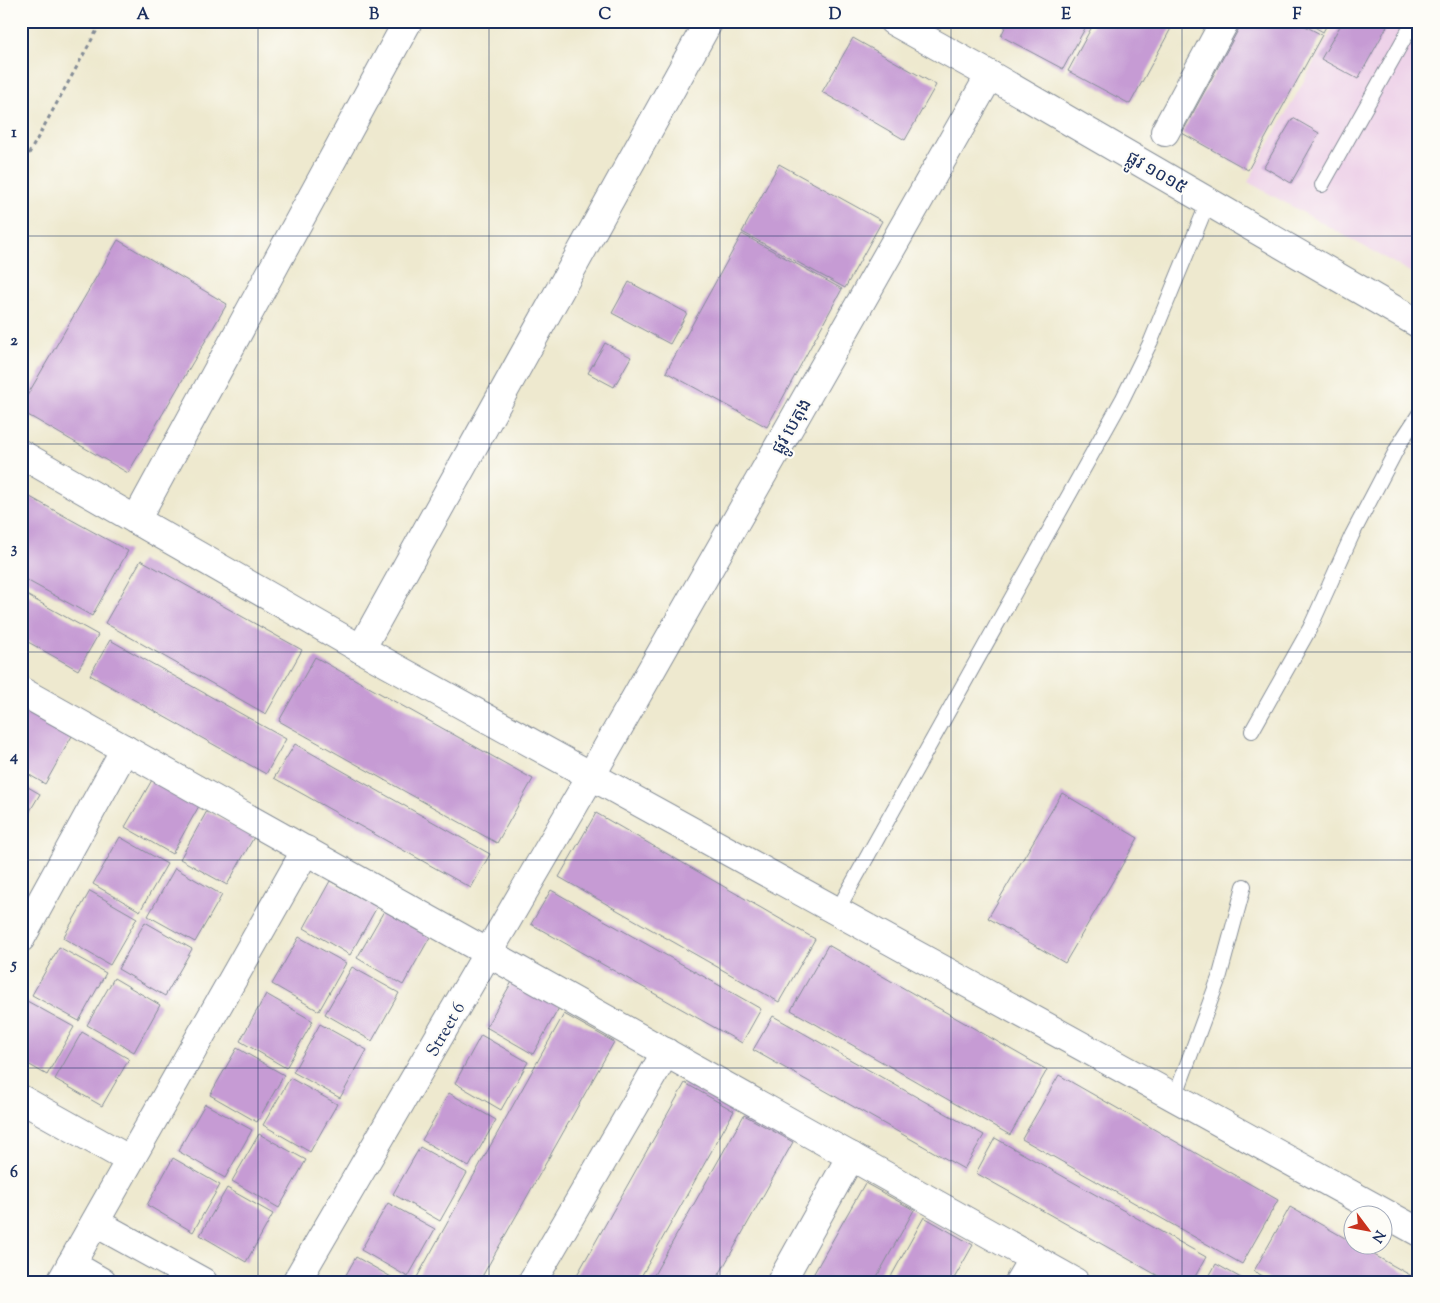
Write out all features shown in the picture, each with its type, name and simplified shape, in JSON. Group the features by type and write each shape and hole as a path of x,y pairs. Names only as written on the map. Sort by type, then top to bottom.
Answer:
{"street":[{"path":"136,520 408,21"},
{"path":"361,649 709,21"},
{"name":"ផ្លូវ ១០១៥","path":"893,21 990,75 1419,324"},
{"path":"1164,132 1225,21"},
{"name":"ផ្លូវ បេតុង","path":"592,776 990,75"},
{"path":"21,454 361,649 1419,1232"},
{"path":"21,691 1075,1282"},
{"path":"21,938 125,749"},
{"name":"Street 6","path":"296,1282 592,776"},
{"path":"102,1282 66,1273 306,850"},
{"path":"532,1282 666,1052"},
{"path":"21,1100 130,1160"},
{"path":"780,1282 852,1156"},
{"path":"96,1222 203,1282"},
{"path":"1019,1282 1033,1258"}],"lane":[{"path":"1322,185 1414,21"},
{"path":"837,911 1122,400 1151,341 1208,202"},
{"path":"1252,731 1310,628 1352,535 1400,443 1419,414"},
{"path":"1175,1097 1220,975 1244,886"}],"path":[{"path":"21,168 102,21"}],"shaded area":[{"path":"1337,21 1419,21 1419,277 1248,182"}],"building":[{"path":"1008,21 1089,21 1063,69 1001,36"},
{"path":"1095,21 1175,21 1130,104 1068,71"},
{"path":"1243,21 1296,21 1322,35 1248,170 1182,133"},
{"path":"1304,21 1329,21 1323,32"},
{"path":"1343,21 1390,21 1358,79 1321,59"},
{"path":"853,38 936,85 905,140 822,92"},
{"path":"1293,118 1319,133 1291,183 1264,167"},
{"path":"779,164 882,221 845,288 742,232"},
{"path":"742,234 842,289 767,427 666,372"},
{"path":"118,240 227,304 128,473 21,411 21,406"},
{"path":"629,282 687,313 670,344 612,313"},
{"path":"605,343 631,357 614,387 588,373"},
{"path":"21,492 128,551 92,616 21,577"},
{"path":"141,560 302,650 266,714 105,623"},
{"path":"21,592 98,635 78,670 21,638"},
{"path":"110,640 286,739 266,774 90,675"},
{"path":"315,657 533,779 497,843 279,721"},
{"path":"25,710 72,736 45,784 21,770 21,717"},
{"path":"295,744 490,854 471,888 274,778"},
{"path":"152,780 199,806 172,854 125,827"},
{"path":"21,783 40,794 21,826"},
{"path":"1062,793 1138,838 1065,963 988,918"},
{"path":"207,811 254,837 227,885 180,859"},
{"path":"596,813 815,939 779,1002 559,877"},
{"path":"120,837 167,864 140,911 93,884"},
{"path":"175,868 222,895 195,942 148,916"},
{"path":"330,881 377,907 350,955 304,928"},
{"path":"551,890 761,1009 742,1043 531,924"},
{"path":"90,891 137,918 110,965 63,938"},
{"path":"384,911 430,937 403,985 357,958"},
{"path":"145,922 192,949 165,996 118,969"},
{"path":"299,937 346,963 319,1011 272,984"},
{"path":"828,945 1047,1070 1010,1135 791,1010"},
{"path":"59,947 106,973 79,1021 32,995"},
{"path":"352,967 399,993 372,1041 325,1014"},
{"path":"114,978 160,1005 134,1052 87,1025"},
{"path":"513,980 560,1006 533,1054 486,1027"},
{"path":"266,994 313,1021 286,1068 240,1041"},
{"path":"27,1001 74,1027 47,1075 21,1060 21,1011"},
{"path":"564,1014 614,1042 479,1282 421,1282 416,1279"},
{"path":"773,1016 984,1135 964,1169 753,1050"},
{"path":"320,1024 367,1050 340,1098 293,1072"},
{"path":"82,1032 129,1059 102,1106 55,1079"},
{"path":"481,1035 528,1062 501,1110 455,1083"},
{"path":"237,1048 284,1075 257,1122 210,1095"},
{"path":"1059,1075 1278,1200 1242,1264 1022,1139"},
{"path":"290,1078 337,1104 310,1152 263,1125"},
{"path":"685,1083 734,1111 638,1282 573,1282"},
{"path":"449,1093 496,1120 469,1167 422,1140"},
{"path":"205,1104 252,1130 225,1178 178,1151"},
{"path":"744,1115 793,1142 715,1282 650,1282"},
{"path":"259,1134 306,1160 279,1208 232,1181"},
{"path":"995,1138 1206,1257 1192,1282 1169,1282 976,1173"},
{"path":"420,1147 467,1173 440,1221 393,1194"},
{"path":"173,1158 220,1185 193,1232 147,1205"},
{"path":"865,1183 914,1210 874,1282 809,1282"},
{"path":"227,1188 273,1214 246,1262 200,1235"},
{"path":"388,1203 435,1229 408,1277 361,1250"},
{"path":"1290,1207 1342,1236 1342,1256 1376,1256 1419,1280 1419,1282 1273,1282 1254,1271"},
{"path":"924,1217 973,1245 952,1282 888,1282"},
{"path":"356,1257 400,1282 342,1282"},
{"path":"1216,1264 1248,1282 1206,1282"}]}
